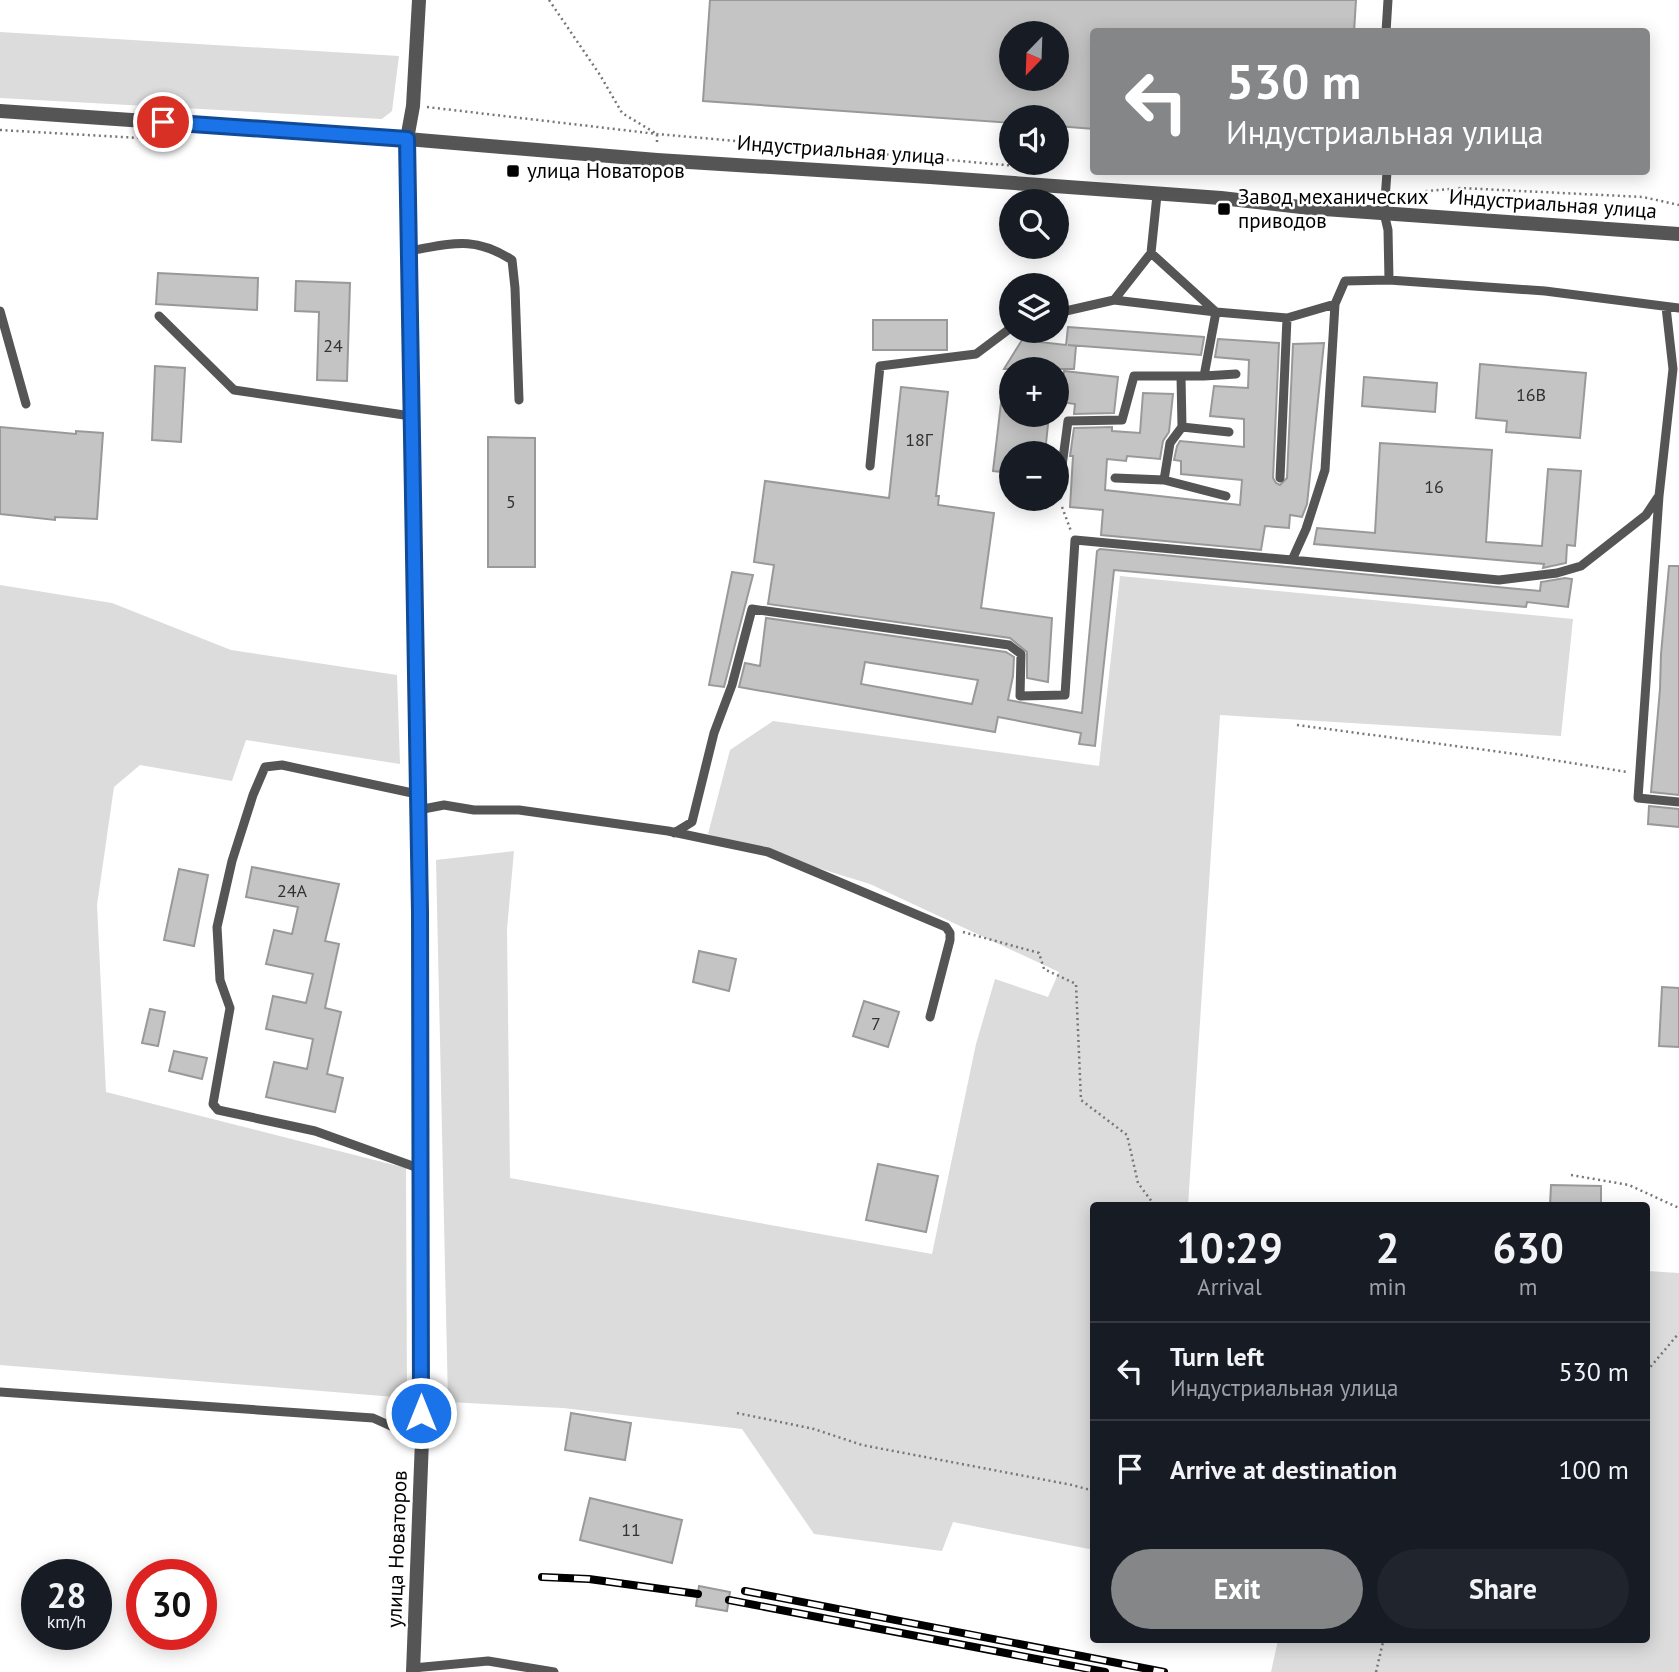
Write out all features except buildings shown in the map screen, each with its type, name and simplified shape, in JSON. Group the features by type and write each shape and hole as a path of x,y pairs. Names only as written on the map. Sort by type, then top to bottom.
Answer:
{"street":[{"name":"улица Новаторов","path":"413,1670 422,1440 421,1169 407,139 413,106 419,0"},
{"name":"Индустриальная улица","path":"0,111 407,139 657,160 1221,198 1384,213 1679,234"}],"lane":[{"path":"1386,28 1388,0"},
{"path":"1387,175 1384,213 1388,230 1389,280"},
{"path":"1114,300 1151,253 1157,195"},
{"path":"408,251 467,242 494,248 512,260 519,400"},
{"path":"1151,253 1216,312"},
{"path":"1292,560 1306,529 1325,470 1335,304 1345,281 1389,280 1545,291 1679,308"},
{"path":"1069,310 1114,300 1287,318 1335,304"},
{"path":"1666,307 1673,369 1659,496 1638,798 1679,802"},
{"path":"0,311 26,404"},
{"path":"1205,376 1216,312"},
{"path":"159,316 234,390 411,416"},
{"path":"1280,478 1287,318"},
{"path":"870,466 880,366 976,354 999,337"},
{"path":"1065,441 1068,421 1122,419 1133,376 1236,374"},
{"path":"1164,480 1170,443 1182,427 1181,376"},
{"path":"1182,427 1229,432"},
{"path":"1115,478 1164,480 1226,496"},
{"path":"674,833 692,822 714,733 732,685 752,610 1009,645 1021,654 1020,696 1065,695 1075,540 1499,580 1557,573 1581,566 1646,515 1659,496"},
{"path":"418,794 282,765 265,767 232,861 217,928 220,980 230,1008 213,1104 218,1110 316,1131 421,1169"},
{"path":"418,810 444,805 474,810 519,810 674,833 768,852 946,927 950,940 930,1017"},
{"path":"0,1392 373,1418 422,1440"},
{"path":"413,1670 488,1661 554,1672"}],"path":[{"path":"549,0 600,75 622,113 657,134"},
{"path":"413,106 657,134 999,164"},
{"path":"657,134 657,160"},
{"path":"1401,201 1427,191 1460,188 1643,197 1679,205"},
{"path":"1064,511 1075,540"},
{"path":"1297,725 1516,754 1640,774"},
{"path":"946,927 1039,953 1044,970 1076,984 1081,1100 1127,1135 1138,1183 1152,1202"},
{"path":"1571,1175 1629,1185 1679,1208"},
{"path":"1650,1367 1679,1333"},
{"path":"737,1413 814,1429 862,1445 1090,1490"},
{"path":"1376,1672 1382,1643"}],"shaded area":[{"path":"0,32 399,56 392,111 382,119 0,98"},
{"path":"1120,576 1573,619 1561,736 1220,715 1188,1202 1090,1202 1090,1549 953,1522 942,1551 814,1534 742,1429 563,1408 448,1402 436,860 514,851 507,929 510,1178 932,1254 976,1044 995,979 1048,997 1059,972 870,884 708,834 730,750 773,721 1099,766"},
{"path":"0,585 112,603 231,650 397,675 400,764 246,740 232,781 140,765 114,787 97,905 106,1092 406,1168 407,1398 0,1365"},
{"path":"1650,1271 1679,1273 1679,1672 1271,1672 1277,1643 1650,1643"}],"railway":[{"path":"542,1577 589,1579 698,1594"},
{"path":"745,1591 1164,1672"},
{"path":"729,1600 1105,1672"}],"place":[{"name":"улица Новаторов","path":"513,171"},
{"name":"Завод механических приводов","path":"1224,209"}],"route":[{"path":"163,122 407,139 420,912 421,1413"}]}
